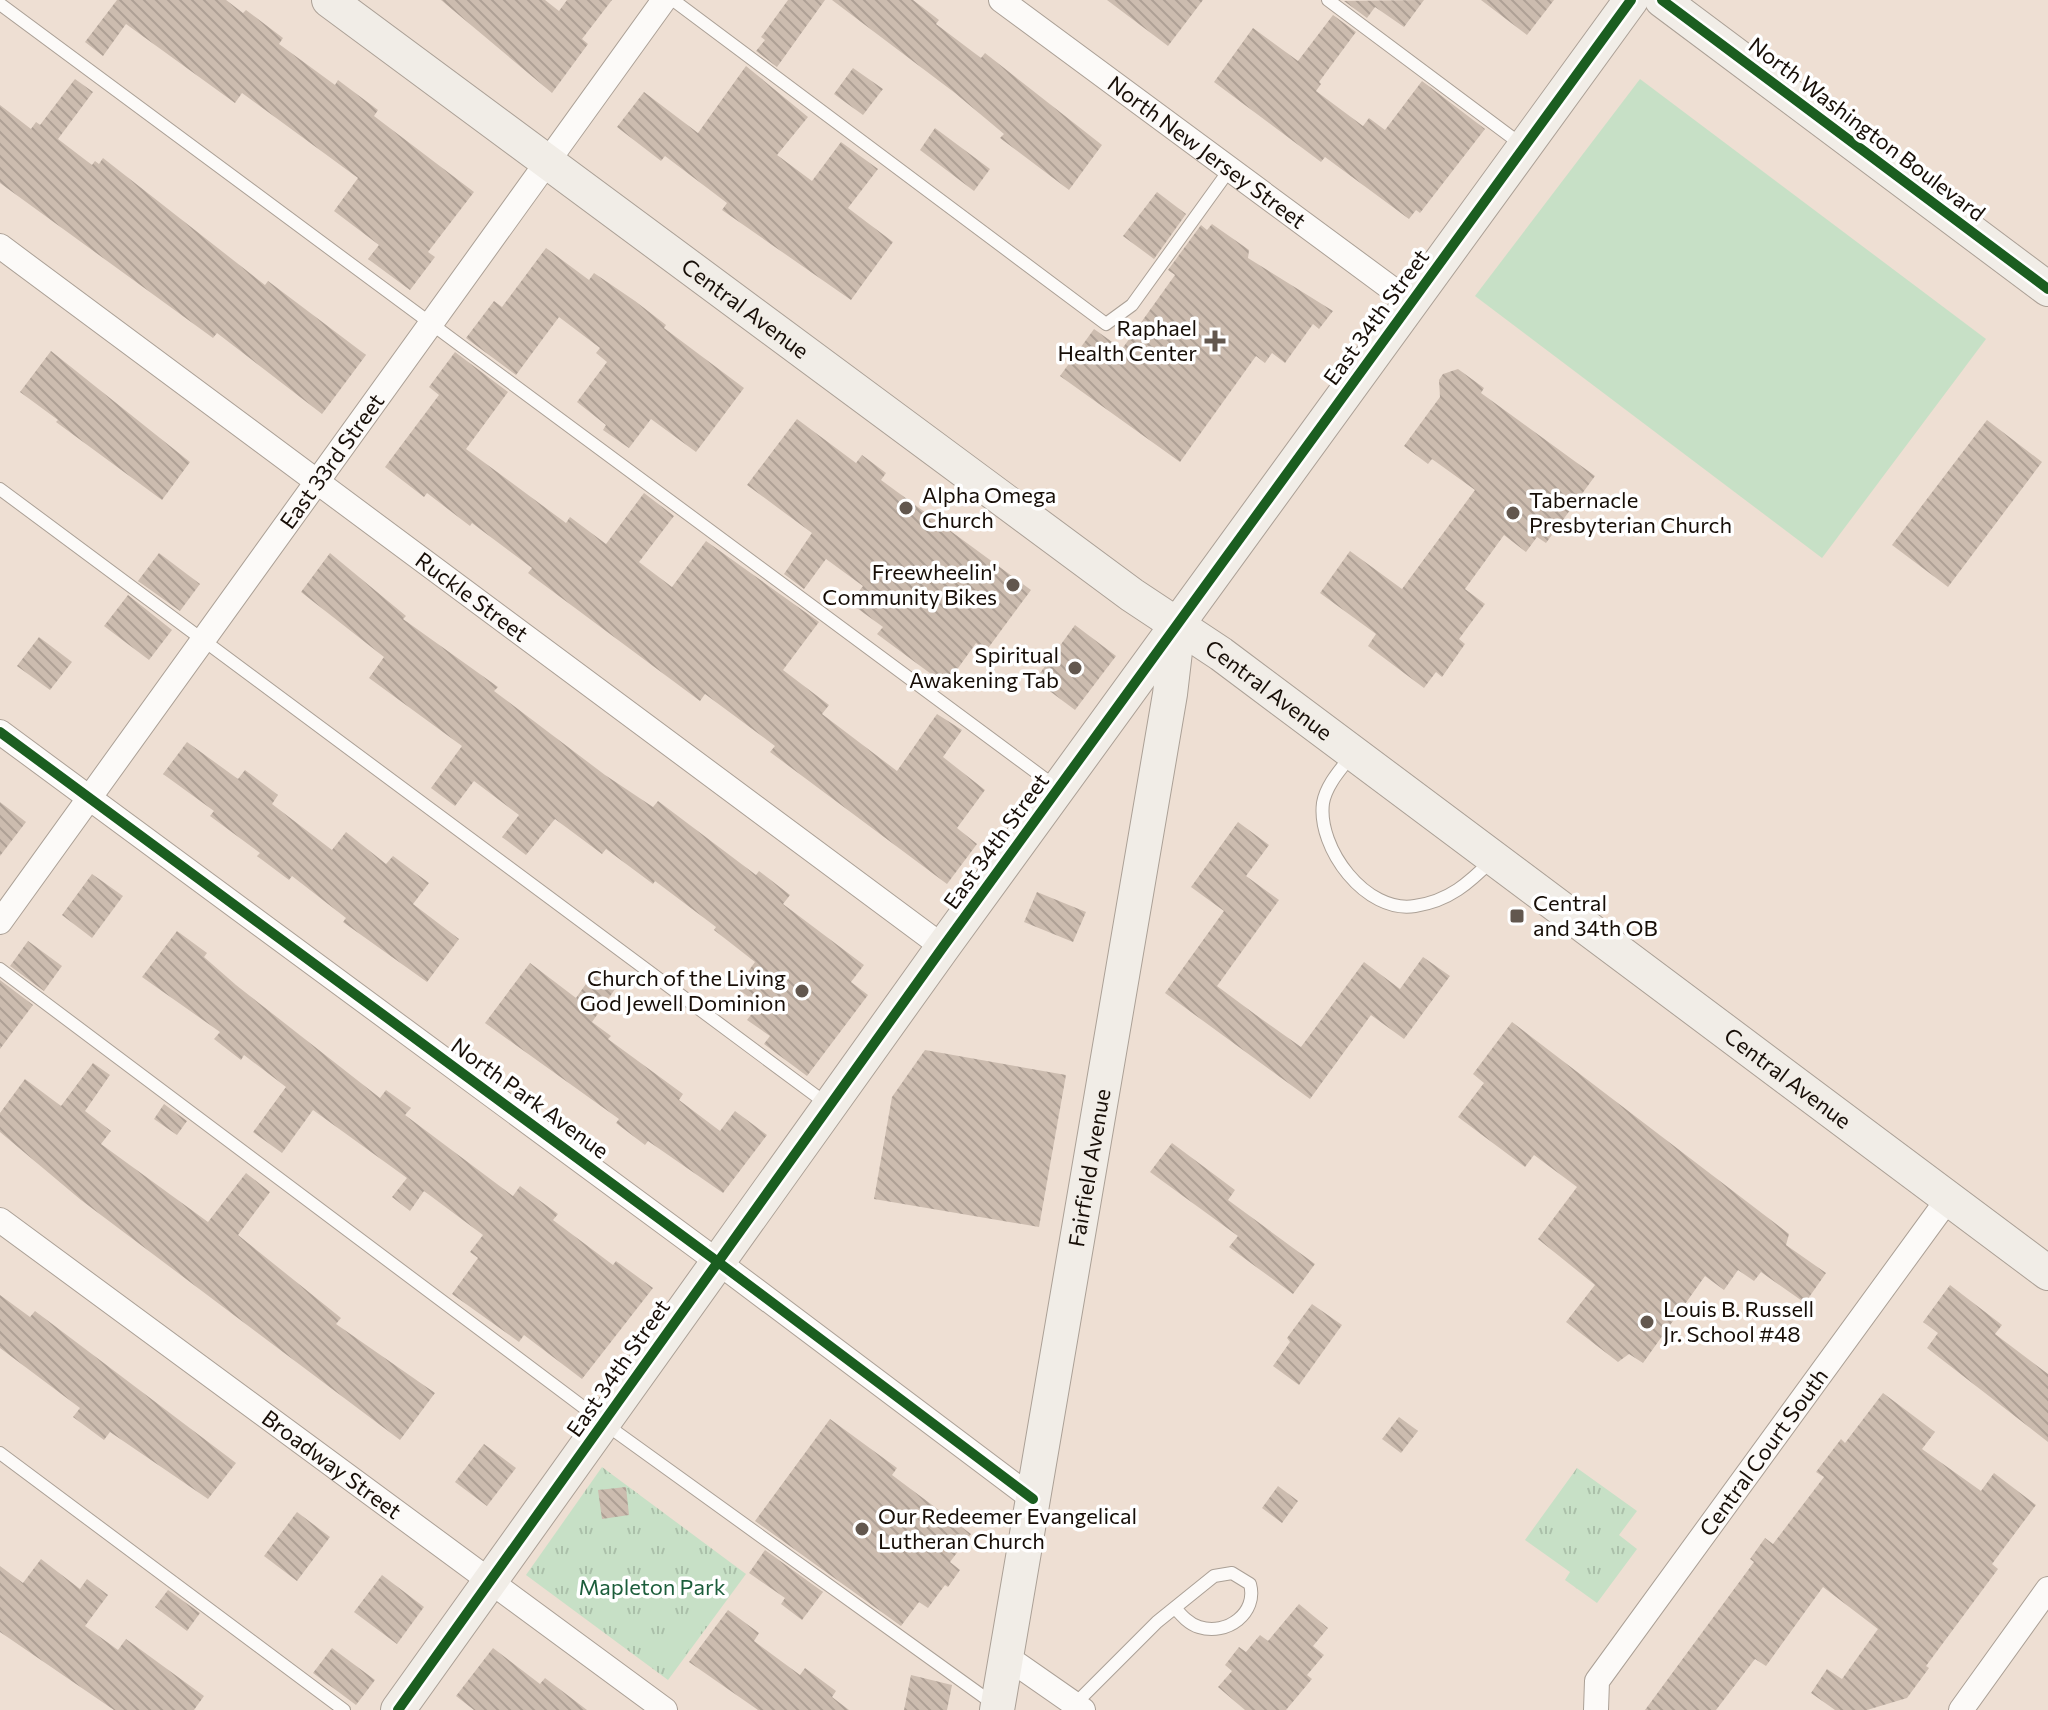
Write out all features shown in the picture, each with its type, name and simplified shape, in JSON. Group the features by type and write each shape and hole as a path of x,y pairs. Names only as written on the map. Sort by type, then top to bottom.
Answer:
{"street":[{"name":"Central Avenue","path":"329,0 1353,753 2048,1273"},
{"name":"East 33rd Street","path":"0,922 434,324 664,0"},
{"name":"North New Jersey Street","path":"1001,0 1411,303"},
{"name":"East 34th Street","path":"398,1710 943,947 1631,0"},
{"name":"North Washington Boulevard","path":"1662,0 2048,289"},
{"name":"Ruckle Street","path":"0,246 943,947"},
{"name":"Fairfield Avenue","path":"997,1708 1170,694 1178,626"},
{"name":"North Park Avenue","path":"0,732 718,1262 1033,1499"},
{"name":"Central Court South","path":"1596,1710 1597,1681 1948,1199"},
{"name":"Broadway Street","path":"0,1220 665,1710"},
{"path":"1961,1710 2048,1589"},
{"path":"1004,1655 1080,1707"}],"lane":[{"path":"673,0 1106,324 1132,305 1230,169"},
{"path":"1328,0 1525,147"},
{"path":"0,4 1058,789"},
{"path":"0,489 830,1106"},
{"path":"1353,753 1333,779 1323,803 1337,860 1357,883 1385,902 1412,907 1450,897 1493,858"},
{"path":"0,969 604,1423 997,1708"},
{"path":"0,1453 344,1710"},
{"path":"1080,1707 1117,1659 1175,1608 1214,1576 1232,1573 1250,1584 1253,1597 1247,1614 1233,1623 1215,1628 1203,1629 1191,1624 1175,1608"}],"green space":[{"path":"1640,79 1986,339 1822,558 1475,296"},
{"name":"Mapleton Park","path":"602,1467 746,1574 668,1680 526,1575"},
{"path":"1577,1468 1637,1511 1619,1535 1637,1549 1597,1603 1565,1580 1570,1572 1525,1540"},
{"path":"716,1578 732,1589 675,1668 659,1656"}],"building":[{"path":"117,0 226,0 243,13 246,10 283,38 279,44 335,85 338,80 378,110 374,116 474,192 428,252 435,257 410,290 368,259 379,245 334,211 358,178 242,93 235,103 126,24 103,56 85,42"},
{"path":"441,0 545,0 559,11 567,0 612,0 582,39 588,44 552,93"},
{"path":"788,0 825,0 777,67 756,51 765,40 761,37"},
{"path":"832,0 913,0 939,20 936,24 981,58 985,53 1102,145 1069,190 1000,138 1004,134 955,93"},
{"path":"1107,0 1203,0 1168,46"},
{"path":"1424,0 1404,27 1375,7 1367,18 1344,1"},
{"path":"1481,0 1554,0 1527,35"},
{"path":"1333,15 1356,32 1319,82 1321,84 1316,91 1363,126 1369,118 1385,130 1422,81 1485,129 1420,213 1416,210 1409,219 1325,157 1321,162 1214,82 1253,28 1298,61"},
{"path":"746,66 808,117 777,155 812,181 841,142 878,169 848,208 893,242 851,300 722,210 727,203 665,156 661,161 617,127 644,92 698,133"},
{"path":"853,68 883,89 863,115 834,94"},
{"path":"75,79 93,92 58,139 92,165 95,161 99,164 103,158 265,285 268,281 366,355 322,414 217,333 213,338 0,183 0,105 31,129 36,122 40,125"},
{"path":"935,128 990,169 974,191 920,150"},
{"path":"1157,192 1186,214 1154,259 1123,236"},
{"name":"Raphael Health Center","path":"1212,224 1249,250 1248,258 1333,311 1319,329 1313,324 1285,363 1272,353 1265,363 1256,356 1180,462 1060,376 1094,329 1122,349 1175,275 1168,270 1201,225 1207,230"},
{"path":"546,248 589,280 594,273 635,301 666,325 664,328 744,388 696,452 651,419 629,448 603,430 606,425 577,402 607,362 596,353 600,348 559,317 516,375 466,338 494,301 502,307"},
{"path":"51,351 190,462 162,500 20,392"},
{"path":"455,352 508,392 466,449 566,523 570,517 606,544 644,493 674,516 639,562 672,587 706,541 819,622 783,670 829,705 822,714 897,771 937,714 962,730 943,757 985,790 957,828 977,844 947,884 770,752 775,746 705,694 700,701 528,573 532,568 472,523 470,526 427,493 424,497 385,467 439,395 429,387"},
{"name":"Tabernacle Presbyterian Church","path":"1458,369 1484,388 1481,393 1595,476 1546,543 1537,537 1526,552 1504,535 1465,589 1485,604 1459,639 1465,644 1442,677 1436,672 1424,688 1368,646 1376,634 1320,593 1350,551 1402,589 1475,490 1432,459 1428,464 1404,446 1440,397 1439,380 1443,374"},
{"path":"797,419 856,463 862,455 886,473 881,480 1031,590 986,651 976,643 946,685 877,634 883,627 850,603 863,586 826,559 804,589 784,574 812,533 747,485"},
{"path":"1987,420 2042,462 1948,587 1892,545"},
{"path":"159,553 200,584 180,611 138,581"},
{"path":"330,553 406,616 403,619 498,687 494,691 605,775 653,807 658,801 756,875 759,871 790,895 783,904 864,965 851,982 868,995 807,1076 764,1044 770,1036 747,1020 759,1004 736,988 755,962 714,930 716,927 655,881 653,884 606,849 602,854 555,819 526,855 502,837 519,815 474,781 455,806 431,788 462,746 369,678 384,657 301,592"},
{"path":"128,595 172,630 149,660 104,626"},
{"name":"Spiritual Awakening Tab","path":"1075,625 1116,656 1075,710 1035,680"},
{"path":"39,637 72,662 50,690 17,666"},
{"path":"187,742 238,779 245,770 278,795 272,804 332,850 346,832 386,864 393,856 429,883 413,904 459,939 427,982 343,922 346,918 292,876 289,880 257,856 260,853 210,816 214,811 163,774"},
{"path":"0,802 26,822 0,856"},
{"path":"1238,822 1269,845 1246,876 1279,900 1217,986 1256,1015 1301,1047 1364,962 1400,989 1423,957 1450,976 1404,1039 1371,1015 1310,1099 1165,993 1224,911 1191,887"},
{"path":"92,874 123,896 92,938 62,915"},
{"path":"1037,892 1086,912 1073,942 1024,922"},
{"path":"177,931 207,953 204,957 236,985 380,1098 386,1090 411,1108 405,1115 513,1196 520,1186 558,1214 553,1220 613,1265 616,1261 653,1288 582,1379 524,1335 519,1342 452,1294 478,1258 470,1252 483,1235 424,1191 410,1211 392,1197 407,1178 313,1110 282,1153 253,1132 286,1087 244,1055 241,1060 214,1039 220,1032 142,977"},
{"path":"28,941 62,966 44,991 10,966"},
{"path":"530,963 576,998 598,967 620,982 592,1022 611,1036 608,1039 683,1094 679,1100 720,1131 735,1111 767,1135 723,1193 648,1141 645,1145 616,1123 619,1119 485,1023"},
{"path":"0,980 33,1005 0,1049"},
{"path":"1512,1022 1789,1234 1786,1245 1826,1273 1805,1303 1761,1272 1754,1281 1738,1270 1724,1290 1705,1276 1643,1363 1629,1354 1618,1362 1566,1322 1595,1285 1538,1239 1577,1187 1534,1155 1525,1167 1458,1117 1484,1083 1473,1074"},
{"path":"925,1050 1066,1075 1039,1227 874,1199 892,1097"},
{"path":"93,1063 110,1075 85,1111 111,1131 101,1144 208,1222 246,1173 270,1192 238,1235 341,1318 336,1324 435,1393 400,1440 81,1200 0,1132 0,1113 25,1079 61,1106"},
{"path":"164,1104 187,1121 177,1135 154,1119"},
{"path":"1172,1143 1235,1190 1228,1200 1315,1264 1293,1294 1229,1247 1238,1236 1150,1172"},
{"path":"1950,1285 2002,1325 1995,1334 2048,1374 2048,1442 1927,1348 1938,1333 1923,1322"},
{"path":"0,1295 30,1317 35,1311 236,1463 208,1499 110,1432 104,1440 73,1417 80,1408 0,1348"},
{"path":"1312,1304 1342,1325 1299,1385 1273,1366 1290,1342 1287,1338"},
{"path":"1883,1393 1935,1432 1922,1449 1981,1491 1994,1473 2036,1505 1992,1564 1998,1569 1926,1666 1929,1668 1907,1698 1867,1710 1835,1710 1811,1693 1827,1669 1842,1679 1878,1629 1823,1587 1766,1666 1755,1659 1716,1710 1645,1710 1754,1562 1750,1559 1765,1538 1773,1544 1824,1477 1816,1472 1841,1439 1845,1443"},
{"path":"1399,1417 1418,1431 1401,1453 1382,1439"},
{"name":"Our Redeemer Evangelical Lutheran Church","path":"830,1419 897,1468 892,1475 971,1534 950,1562 960,1570 948,1587 945,1585 928,1608 919,1602 901,1626 755,1521"},
{"path":"484,1444 516,1468 487,1506 455,1482"},
{"path":"1278,1486 1298,1501 1282,1523 1262,1508"},
{"path":"626,1487 629,1515 602,1519 598,1490"},
{"path":"297,1512 330,1537 297,1581 264,1556"},
{"path":"765,1550 823,1592 802,1620 781,1604 785,1598 749,1573"},
{"path":"41,1559 80,1589 87,1579 108,1595 85,1626 118,1650 126,1639 204,1696 194,1710 114,1710 0,1632 0,1566 23,1583"},
{"path":"382,1575 424,1607 397,1644 354,1612"},
{"path":"168,1590 200,1613 187,1631 155,1607"},
{"path":"1299,1604 1328,1628 1313,1646 1324,1655 1307,1675 1312,1679 1286,1710 1245,1710 1218,1687 1232,1671 1225,1665 1239,1647 1246,1652 1260,1635 1268,1641"},
{"path":"728,1610 759,1633 754,1641 800,1675 805,1668 836,1691 832,1697 849,1710 758,1710 689,1662"},
{"path":"332,1648 375,1680 356,1705 313,1673"},
{"path":"493,1648 540,1684 545,1678 587,1710 474,1710 456,1696"},
{"path":"911,1675 952,1685 947,1710 904,1710"}],"cycle path":[{"path":"398,1710 943,947 1631,0"},
{"path":"1662,0 2048,289"},
{"path":"0,732 718,1262 1033,1499"}],"place":[{"name":"Raphael Health Center","path":"1215,341"},
{"name":"Alpha Omega Church","path":"906,508"},
{"name":"Tabernacle Presbyterian Church","path":"1513,513"},
{"name":"Freewheelin' Community Bikes","path":"1013,585"},
{"name":"Spiritual Awakening Tab","path":"1075,668"},
{"name":"Central and 34th OB","path":"1517,916"},
{"name":"Church of the Living God Jewell Dominion","path":"802,991"},
{"name":"Louis B. Russell Jr. School #48","path":"1647,1322"},
{"name":"Our Redeemer Evangelical Lutheran Church","path":"862,1529"}]}
